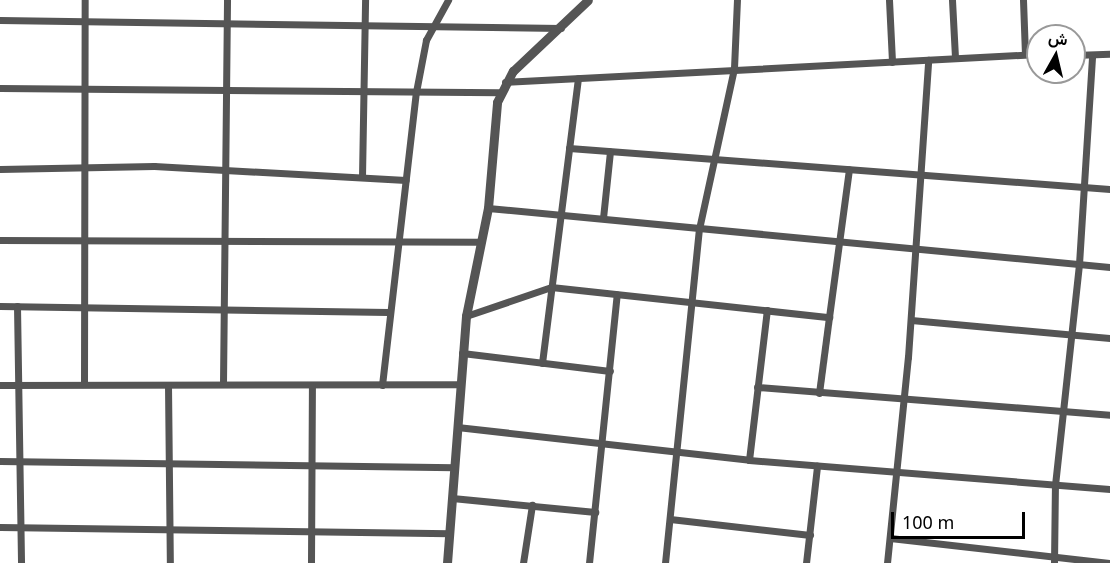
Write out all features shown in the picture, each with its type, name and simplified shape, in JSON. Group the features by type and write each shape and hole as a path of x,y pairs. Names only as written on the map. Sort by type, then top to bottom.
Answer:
{"street":[{"path":"84,384 85,0"},
{"path":"223,384 228,88 227,0"},
{"path":"362,177 365,0"},
{"path":"382,385 388,312 416,92 434,26 448,0"},
{"path":"447,563 466,316 488,208 499,92 505,82 588,0"},
{"path":"665,563 699,229 711,160 734,68 737,0"},
{"path":"889,0 892,62"},
{"path":"952,0 955,58"},
{"path":"505,82 1025,54 1023,0"},
{"path":"0,20 226,21 562,28"},
{"path":"1086,55 1110,54"},
{"path":"1054,563 1055,484 1086,187 1092,55"},
{"path":"886,563 898,470 911,320 923,175 928,60"},
{"path":"542,363 578,78"},
{"path":"0,88 364,89 416,92 499,92"},
{"path":"569,148 1110,189"},
{"path":"603,218 610,152"},
{"path":"0,168 226,170 406,180"},
{"path":"819,393 849,169"},
{"path":"488,208 839,244 1110,267"},
{"path":"0,240 397,244 481,242"},
{"path":"466,316 551,287 829,317"},
{"path":"590,563 617,294"},
{"path":"0,306 388,312"},
{"path":"17,306 22,462 21,563"},
{"path":"749,460 767,310"},
{"path":"911,320 1110,338"},
{"path":"462,353 610,370"},
{"path":"0,385 461,384"},
{"path":"168,385 170,563"},
{"path":"311,563 309,463 312,385"},
{"path":"757,387 1110,415"},
{"path":"457,427 601,441 749,460 898,470 1110,489"},
{"path":"0,461 169,464 309,463 454,467"},
{"path":"806,563 817,466"},
{"path":"452,498 595,512"},
{"path":"524,563 532,505"},
{"path":"670,519 810,536"},
{"path":"0,527 449,533"},
{"path":"890,538 1055,554 1110,563"}]}
